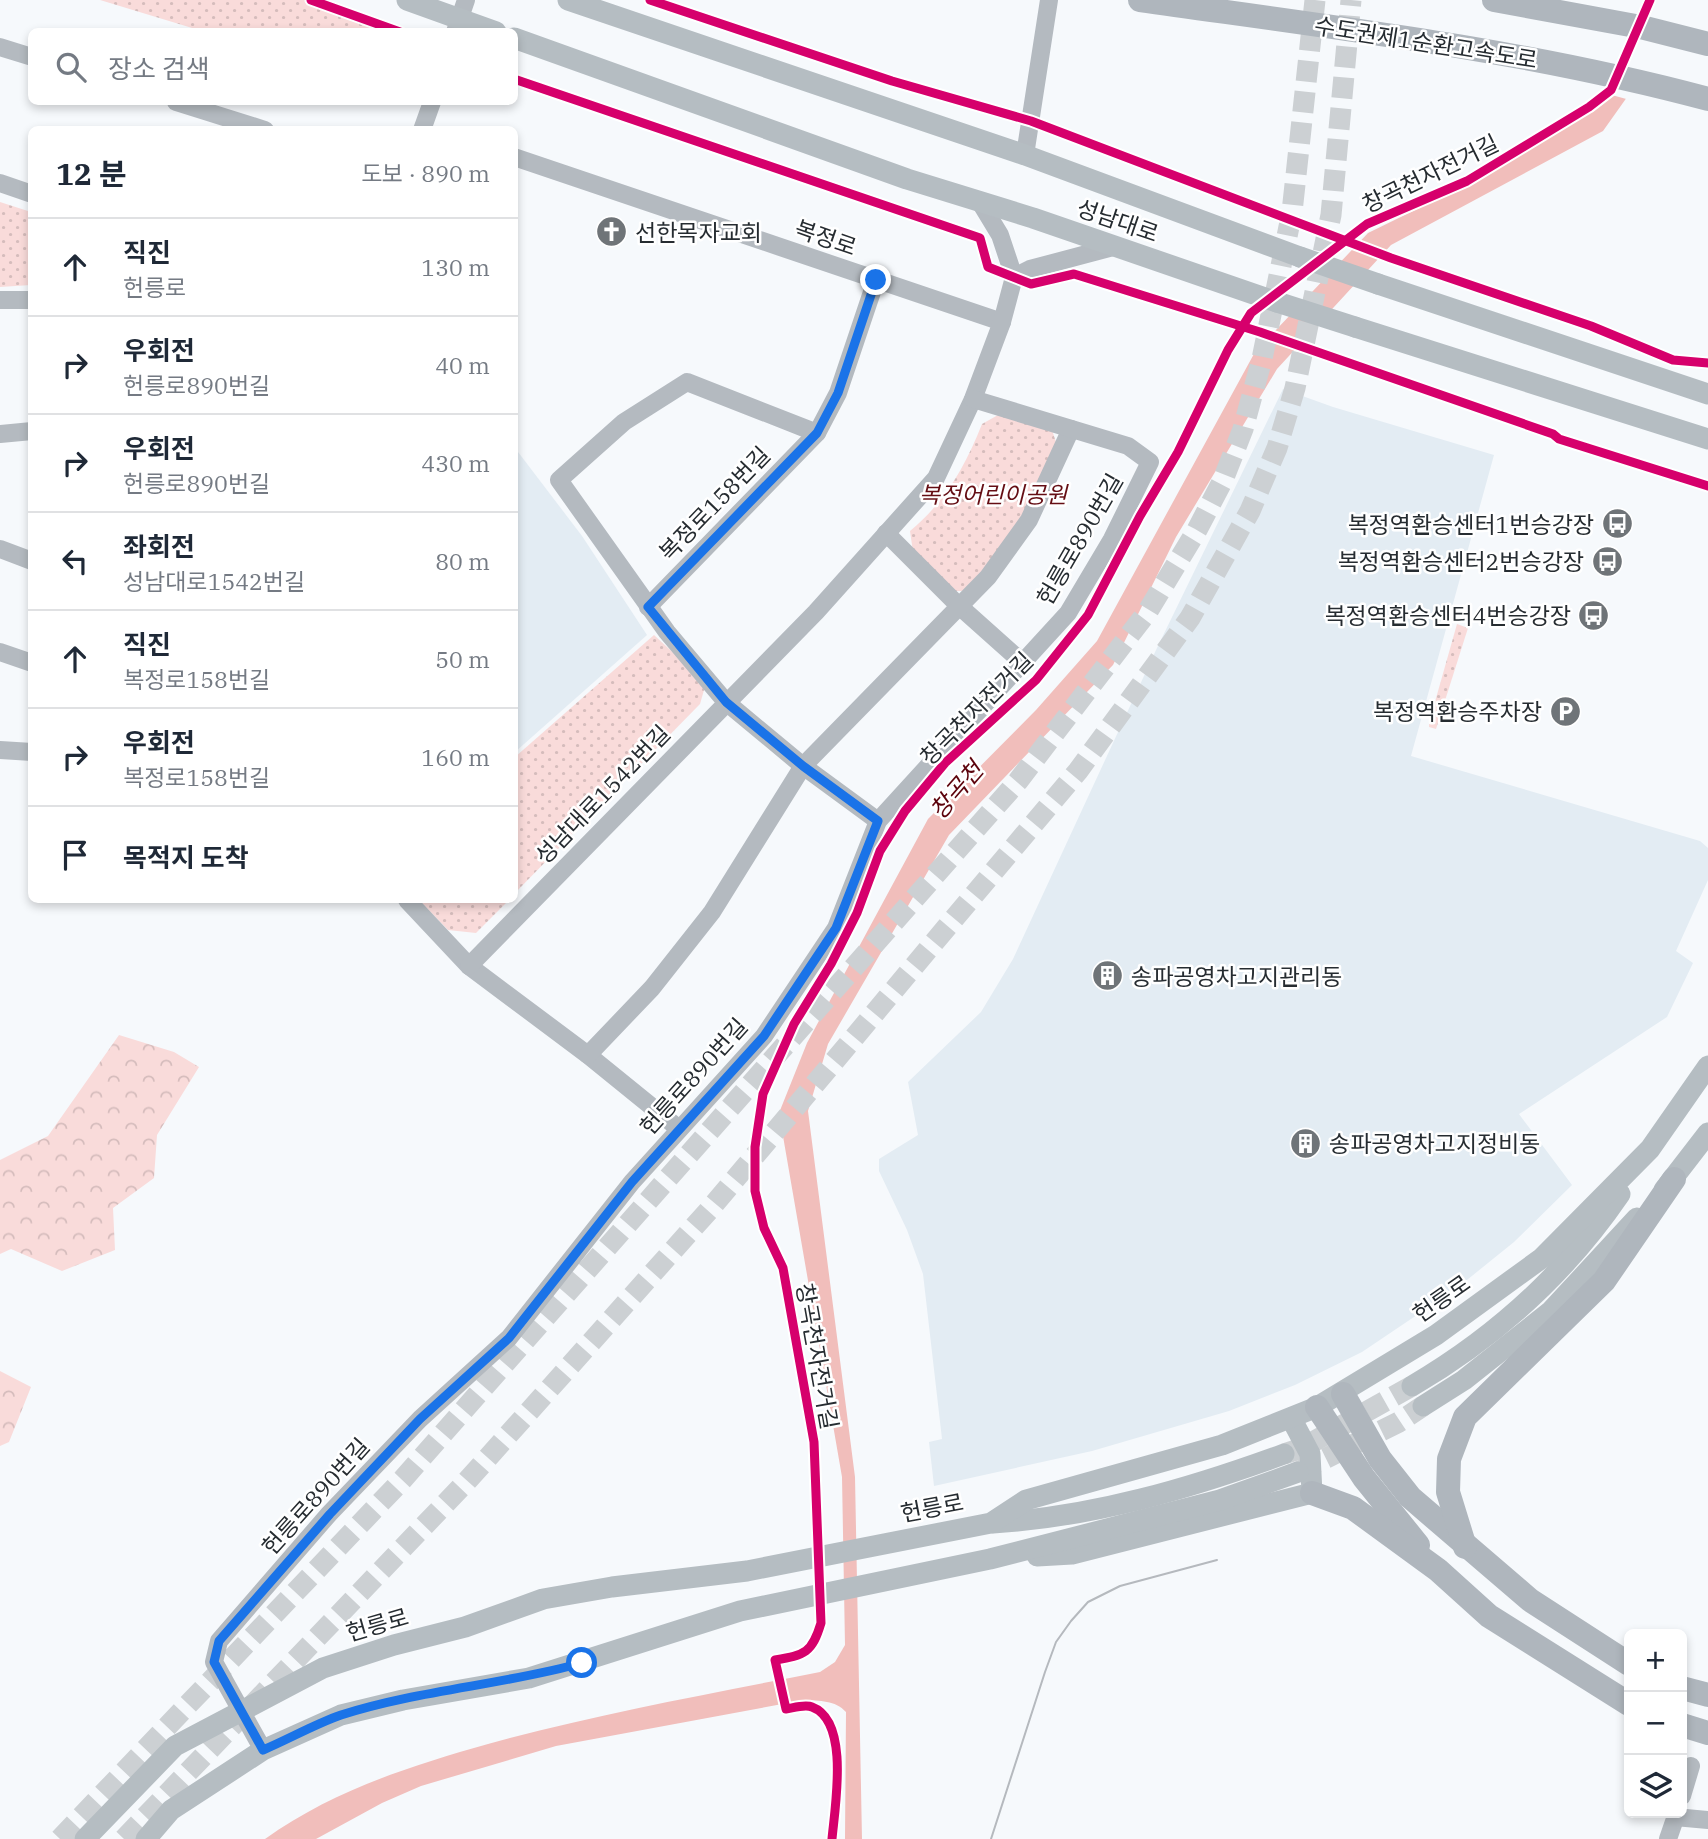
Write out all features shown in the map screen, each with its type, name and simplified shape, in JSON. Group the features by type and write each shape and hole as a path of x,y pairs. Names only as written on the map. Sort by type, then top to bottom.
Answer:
{"highway":[{"name":"수도권제1순환고속도로","path":"1140,0 1428,40 1577,66 1708,99"},
{"path":"1494,0 1564,12 1708,44"},
{"path":"1465,1547 1448,1492 1448,1459 1465,1417 1605,1281 1674,1179"},
{"path":"1343,1394 1380,1459 1410,1497 1465,1547 1551,1615 1624,1661"},
{"path":"1317,1407 1364,1478 1438,1570"},
{"path":"1312,1493 1353,1508 1438,1570 1489,1616 1624,1701"},
{"path":"1687,1689 1708,1695"},
{"path":"1687,1727 1708,1733"}],"main road":[{"path":"407,0 486,28"},
{"name":"성남대로","path":"568,0 1025,155 1378,284 1702,386"},
{"name":"성남대로","path":"518,39 1113,247 1354,327 1708,439"},
{"name":"헌릉로","path":"85,1839 175,1746 323,1668 394,1645 465,1628 543,1599 612,1587 747,1571 991,1523 1027,1500 1222,1445 1317,1407 1343,1394 1436,1335 1542,1258 1650,1149 1708,1066"},
{"path":"1423,1406 1464,1380 1551,1311 1674,1179 1708,1133"},
{"path":"1412,1386 1460,1358 1520,1309 1599,1224 1650,1149"},
{"path":"990,1559 1072,1554 1312,1493 1310,1454 1291,1418"},
{"path":"991,1523 1047,1520 1173,1491 1284,1454"},
{"path":"146,1839 172,1810 263,1750 341,1715 404,1700 529,1678 632,1647 688,1626 791,1599 990,1559 1220,1500 1298,1472"}],"street":[{"path":"1025,155 1049,0"},
{"path":"0,47 28,56"},
{"path":"186,105 252,126"},
{"path":"427,126 431,105"},
{"name":"복정로","path":"518,158 1002,322"},
{"path":"0,183 28,193"},
{"path":"980,202 1000,235 1014,277 1030,269 1113,247"},
{"name":"성남대로1542번길","path":"469,966 816,612 936,478 973,399 1002,322 1014,277"},
{"name":"복정로158번길","path":"648,607 817,433 838,393 876,280"},
{"path":"0,300 28,300"},
{"name":"복정로158번길","path":"726,702 648,607 559,480 624,422 687,382 817,433"},
{"name":"헌릉로890번길","path":"263,1750 214,1662 219,1641 330,1514 420,1419 509,1338 678,1128 764,1036 836,928 878,821 1068,613 1112,539 1150,462 1128,446 973,399"},
{"path":"588,1055 652,988 712,912 803,766 988,577 1029,520 1072,429"},
{"path":"0,434 28,431"},
{"path":"886,533 958,605 1023,663"},
{"path":"0,550 28,560"},
{"path":"0,652 28,662"},
{"path":"726,702 803,766 878,821"},
{"path":"0,750 28,752"},
{"path":"410,903 469,966 588,1055 678,1128"},
{"path":"1687,1779 1691,1766"},
{"path":"1687,1817 1708,1820"},
{"path":"1668,1839 1675,1818"}],"shaded area":[{"path":"1655,0 1686,14 1603,131 1391,245 1277,369 1176,537 1113,665 949,835 828,1044 808,1111 855,1477 862,1839 845,1839 846,1712 832,1703 804,1700 556,1746 421,1786 382,1803 316,1839 265,1839 344,1794 430,1761 570,1723 820,1672 835,1662 845,1645 842,1477 779,1113 807,1043 928,819 1036,710 1097,641 1255,352 1368,233 1489,174 1610,98"},
{"path":"1283,389 1333,407 1494,455 1411,756 1700,841 1708,848 1708,880 1676,951 1693,963 1667,1017 1519,1114 1572,1185 1514,1242 1457,1288 1362,1352 1295,1385 1229,1411 1092,1451 934,1486 929,1442 942,1439 923,1274 907,1230 879,1171 879,1159 918,1135 908,1082 981,1012 1013,959 1156,650"},
{"path":"518,452 582,536 647,635 518,749"}],"green space":[{"path":"100,0 305,0 387,28 192,28"},
{"path":"0,202 28,211 28,285 0,287"},
{"name":"복정어린이공원","path":"998,415 1052,430 1057,445 1026,516 967,591 948,591 913,552 910,531 934,508 953,483 982,424"},
{"path":"1457,624 1468,628 1436,729 1429,727 1429,723"},
{"path":"654,635 706,683 700,704 518,890 518,754"},
{"path":"422,903 506,903 476,933 448,930"},
{"path":"119,1035 174,1052 199,1067 157,1135 154,1178 113,1208 115,1250 62,1271 11,1249 0,1254 0,1160 48,1136"},
{"path":"0,1371 31,1387 9,1442 0,1446"}],"pier":[{"path":"1651,0 1686,0 1689,16 1630,100 1608,94"}],"tunnel":[{"path":"60,1839 403,1479 1018,781 1148,611 1197,530 1223,480 1243,429 1262,359 1292,212 1315,0"},
{"path":"124,1839 467,1481 710,1209 1078,771 1190,618 1250,511 1277,448 1295,388 1331,215 1351,0"},
{"path":"1284,1454 1302,1448 1412,1386"},
{"path":"1298,1472 1399,1422 1423,1406"}],"tram line":[{"path":"991,1839 1056,1642 1071,1621 1088,1602 1120,1586 1217,1560"}],"cycle path":[{"path":"311,0 389,28"},
{"path":"650,0 892,81 1031,121 1391,258 1591,326 1673,360 1708,363"},
{"name":"창곡천자전거길","path":"832,1839 837,1786 836,1746 832,1729 824,1715 812,1707 786,1709 775,1660 806,1651 814,1641 821,1623 814,1442 783,1268 764,1228 755,1191 755,1147 763,1094 794,1024 831,964 857,913 880,851 905,811 945,763 1036,680 1088,615 1140,516 1178,452 1228,350 1251,313 1367,224 1467,181 1589,107 1611,90 1650,0"},
{"path":"518,80 980,238 988,267 1031,284 1074,274 1260,332 1553,434 1559,439 1708,486"}],"place":[{"name":"선한목자교회","path":"612,232"},
{"name":"복정역환승센터1번승강장","path":"1617,524"},
{"name":"복정역환승센터2번승강장","path":"1607,561"},
{"name":"복정역환승센터4번승강장","path":"1594,615"},
{"name":"복정역환승주차장","path":"1565,711"},
{"name":"송파공영차고지관리동","path":"1108,976"},
{"name":"송파공영차고지정비동","path":"1306,1143"}],"route":[{"path":"582,1663 529,1678 404,1700 341,1715 263,1750 214,1662 214,1656 219,1641 330,1514 420,1419 509,1338 529,1315 632,1182 764,1036 836,928 878,821 803,766 726,702 648,607 817,433 838,393 876,280"}],"water label":[{"name":"창곡천","path":"956,790"}]}
